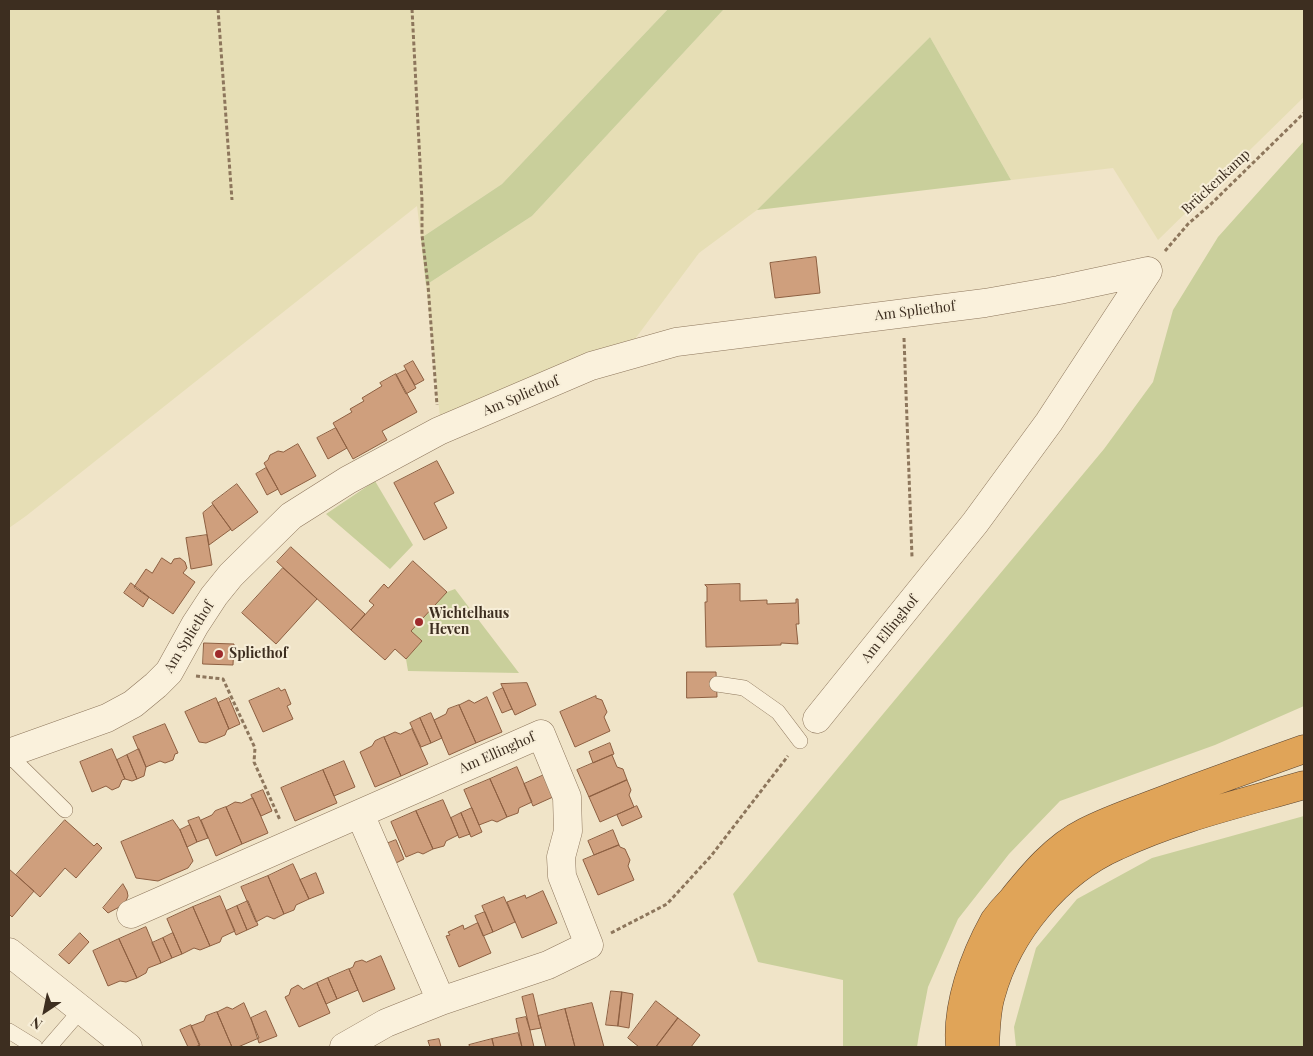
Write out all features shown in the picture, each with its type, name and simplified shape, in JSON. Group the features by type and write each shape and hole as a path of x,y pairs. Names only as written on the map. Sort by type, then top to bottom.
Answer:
{"highway":[{"path":"960,1047 959,1036 962,1009 971,972 980,948 996,919 1028,879 1052,855 1084,832 1122,816 1225,776 1304,749"},
{"path":"985,1047 986,1024 991,995 1006,955 1026,922 1046,898 1075,871 1116,846 1175,823 1304,785"}],"street":[{"name":"Am Spliethof","path":"9,754 107,718 133,704 169,672 195,625 214,596 231,575 285,520 348,480 439,431 591,366 676,342 985,303 1059,290 1148,270"},
{"name":"Am Ellinghof","path":"817,719 975,523 1049,422 1148,270"},
{"name":"Am Ellinghof","path":"131,914 541,734 567,797 568,832 561,857 562,876 589,945"},
{"path":"360,814 441,1001"},
{"path":"344,1047 386,1023 441,1001 548,965 589,945"},
{"path":"9,952 128,1047"}],"lane":[{"path":"717,684 744,688 778,712 800,741"},
{"path":"9,754 65,810"},
{"path":"49,1047 80,1010"},
{"path":"9,1031 35,1047"}],"path":[{"path":"218,9 232,200"},
{"path":"412,9 422,201 422,235 428,285 439,431"},
{"name":"Brückenkamp","path":"1148,270 1188,224 1304,113"},
{"path":"903,313 914,599"},
{"path":"169,672 223,679 255,748 254,762 290,844"},
{"path":"589,945 667,904 711,856 800,741"}],"shaded area":[{"path":"9,9 668,9 502,184 421,238 417,206 9,528"},
{"path":"724,9 1304,9 1304,97 1158,240 1113,168 1011,180 930,37 757,210 699,253 635,339 440,417 426,285 532,216"}],"green space":[{"path":"668,9 724,9 532,216 426,285 421,238 502,184"},
{"path":"930,37 1011,180 757,210"},
{"path":"1304,141 1304,706 1215,745 1060,801 1009,854 958,919 928,987 917,1047 843,1047 843,980 758,962 733,894 1104,449 1153,382 1173,310 1218,237"},
{"path":"375,481 413,545 390,569 326,514"},
{"path":"455,589 519,673 408,671 406,659 422,641 411,631 447,592"},
{"path":"1304,816 1304,1047 1016,1047 1014,1027 1036,948 1077,899 1152,858"}],"building":[{"path":"816,257 820,293 775,298 770,263"},
{"path":"413,361 424,380 415,385 404,366"},
{"path":"406,370 416,388 406,394 396,375"},
{"path":"396,374 417,412 382,431 387,440 353,459 333,423 352,412 350,409 364,401 362,398 382,386 380,383"},
{"path":"336,428 347,448 328,459 317,438"},
{"path":"298,444 316,476 281,495 264,463 270,455 278,451 283,452"},
{"path":"437,461 454,493 434,503 447,528 424,540 394,483"},
{"path":"266,468 278,489 267,495 256,474"},
{"path":"237,484 258,512 232,531 212,503"},
{"path":"213,505 231,529 209,545 203,513"},
{"path":"207,535 212,565 191,569 186,538"},
{"path":"291,547 365,614 351,630 277,562"},
{"path":"162,558 171,564 174,559 180,558 185,562 187,568 183,573 195,582 173,614 134,587 146,569 152,573"},
{"path":"413,561 447,592 411,631 422,641 406,659 395,649 385,660 351,630 374,605 369,601 384,584 388,588"},
{"path":"283,568 317,599 276,644 242,613"},
{"path":"131,583 149,597 143,607 124,593"},
{"path":"740,584 740,601 767,600 767,604 796,603 796,599 798,599 799,624 796,624 798,644 781,643 781,645 706,647 705,602 707,602 707,587 705,585"},
{"name":"Spliethof","path":"204,643 234,644 233,665 203,664"},
{"path":"687,672 716,672 717,697 687,698"},
{"path":"527,683 536,705 515,715 501,684"},
{"path":"279,688 281,691 285,689 291,704 287,706 293,719 263,732 249,701"},
{"path":"503,688 512,709 502,713 493,693"},
{"path":"596,696 596,698 602,700 607,712 604,717 610,731 575,747 560,712"},
{"path":"487,697 502,732 476,743 459,705 469,700 474,703"},
{"path":"216,698 229,729 225,735 206,743 199,742 185,712"},
{"path":"229,698 240,724 229,729 218,703"},
{"path":"459,705 476,743 449,755 434,720 446,714 448,709"},
{"path":"431,713 442,738 431,743 420,718"},
{"path":"420,718 431,743 421,747 410,723"},
{"path":"165,724 178,753 175,754 173,760 165,763 160,761 146,767 133,737"},
{"path":"412,729 428,764 401,776 384,737 395,732 400,734"},
{"path":"384,737 401,776 375,787 360,752"},
{"path":"610,743 614,754 593,763 589,752"},
{"path":"112,749 125,779 122,780 119,787 112,790 106,786 92,792 80,762"},
{"path":"139,749 146,767 144,776 137,779 127,755"},
{"path":"127,755 137,779 132,781 125,779 117,760"},
{"path":"612,755 617,767 623,769 627,780 589,797 577,770"},
{"path":"344,761 355,787 334,796 323,770"},
{"path":"517,767 532,802 519,808 518,813 507,817 490,779"},
{"path":"323,770 337,803 295,821 281,788"},
{"path":"544,775 553,797 533,806 524,784"},
{"path":"490,779 507,817 497,822 492,820 479,825 464,790"},
{"path":"627,780 631,790 629,795 634,807 600,822 589,797"},
{"path":"263,790 272,811 261,816 251,795"},
{"path":"253,798 268,833 242,844 226,807 235,802 241,803"},
{"path":"443,800 458,835 446,841 444,846 433,849 416,811"},
{"path":"637,806 642,817 622,826 617,815"},
{"path":"226,807 242,844 216,856 201,820 212,815 215,811"},
{"path":"472,808 482,832 471,837 461,813"},
{"path":"416,811 433,849 423,854 418,852 406,857 391,822"},
{"path":"461,813 470,834 459,838 451,818"},
{"path":"199,817 208,838 197,842 188,821"},
{"path":"65,820 94,846 97,843 102,848 76,878 65,868 40,897 16,875"},
{"path":"173,820 180,830 193,861 188,868 158,881 136,878 121,842"},
{"path":"190,825 197,842 187,847 180,830"},
{"path":"613,830 619,845 594,855 588,841"},
{"path":"396,840 404,859 394,864 386,844"},
{"path":"619,845 625,849 630,860 628,866 634,880 598,895 583,860"},
{"path":"293,864 309,899 296,905 294,910 284,914 268,876"},
{"path":"9,869 34,891 12,917 9,914"},
{"path":"316,873 324,893 309,899 300,880"},
{"path":"268,876 284,914 274,919 267,916 256,922 241,887"},
{"path":"123,884 128,896 126,901 123,905 108,913 103,908"},
{"path":"543,891 557,923 522,938 507,902 525,895 526,898"},
{"path":"220,896 235,931 222,937 220,942 210,946 193,907"},
{"path":"504,897 515,922 493,932 482,906"},
{"path":"248,901 258,925 247,930 237,906"},
{"path":"237,906 247,930 236,935 226,911"},
{"path":"193,907 210,946 200,950 194,948 182,954 167,919"},
{"path":"485,912 493,932 483,936 475,916"},
{"path":"478,923 491,953 459,967 446,936 450,935 448,932 463,925 464,929"},
{"path":"146,927 161,963 148,968 146,973 137,978 119,939"},
{"path":"80,933 89,942 69,964 59,955"},
{"path":"173,933 182,954 172,958 163,938"},
{"path":"163,938 172,958 161,963 152,943"},
{"path":"119,939 137,978 126,982 120,981 108,986 93,951"},
{"path":"381,956 395,989 363,1002 349,969 353,967 355,962 362,960 366,962"},
{"path":"349,969 358,990 337,999 328,978"},
{"path":"328,978 337,999 326,1004 317,983"},
{"path":"317,983 330,1013 299,1027 285,997 289,995 291,989 298,985 303,989"},
{"path":"611,991 622,992 618,1026 606,1025"},
{"path":"622,992 633,994 629,1028 618,1026"},
{"path":"533,994 541,1028 530,1030 522,997"},
{"path":"656,1001 678,1018 656,1047 639,1047 628,1038"},
{"path":"244,1003 259,1038 238,1047 232,1047 217,1012 227,1007 232,1009"},
{"path":"592,1003 604,1047 575,1047 565,1009"},
{"path":"565,1009 575,1047 546,1047 538,1016"},
{"path":"266,1011 277,1036 259,1043 251,1018"},
{"path":"217,1012 232,1047 200,1047 191,1026 204,1021 206,1016"},
{"path":"526,1017 534,1047 522,1047 516,1019"},
{"path":"678,1018 700,1035 691,1047 656,1047"},
{"path":"191,1025 200,1045 195,1047 188,1047 180,1030"},
{"path":"518,1033 522,1047 494,1047 492,1039"},
{"path":"439,1039 441,1047 430,1047 428,1041"},
{"path":"492,1039 494,1047 470,1047 469,1045"}],"place":[{"name":"Wichtelhaus Heven","path":"419,622"},
{"name":"Spliethof","path":"219,654"}]}
